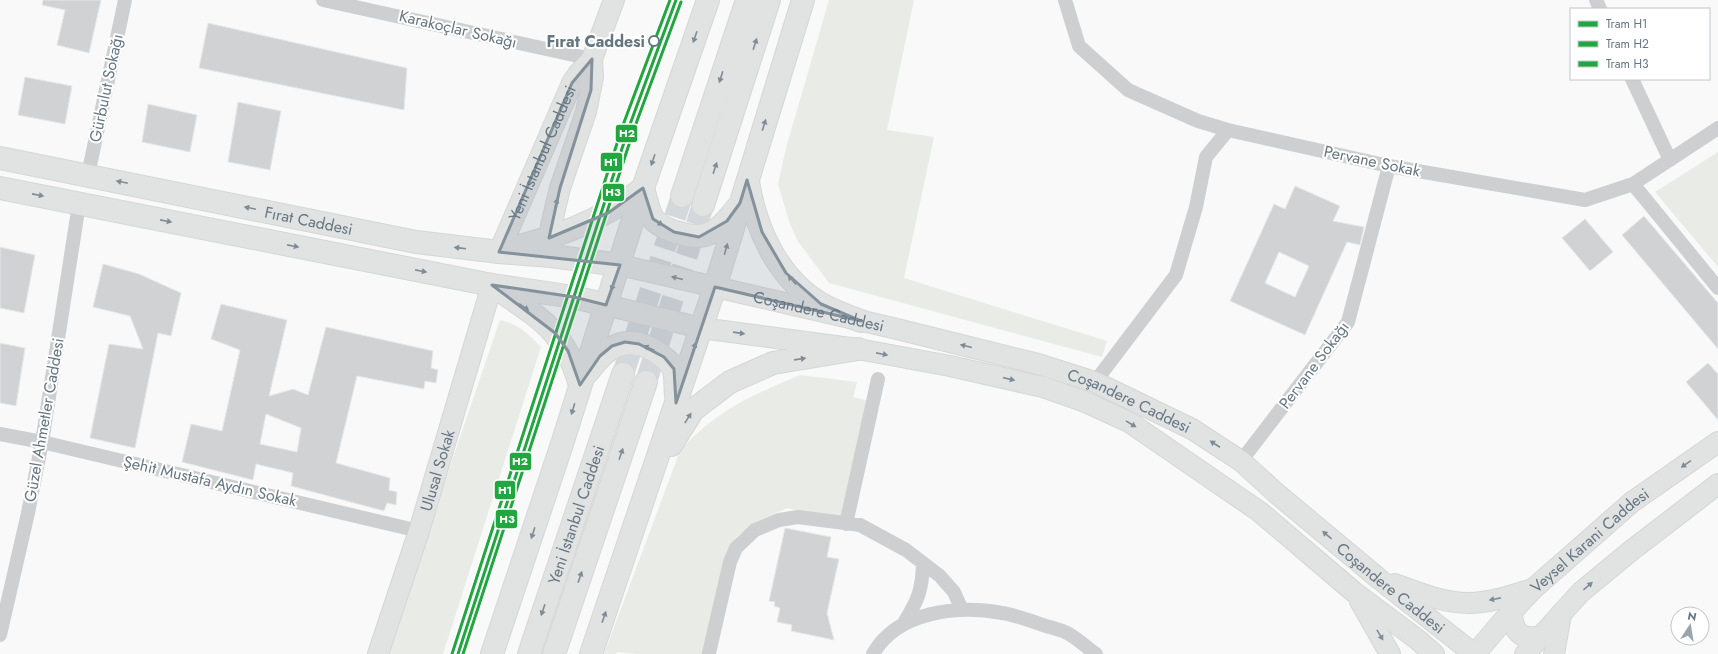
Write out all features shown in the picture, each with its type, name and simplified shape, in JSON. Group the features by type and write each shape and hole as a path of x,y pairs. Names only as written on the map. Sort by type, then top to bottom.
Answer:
{"main road":[{"name":"Yeni İstanbul Caddesi","path":"499,252 572,83 592,59 614,0"},
{"path":"492,654 562,444 644,188 708,0"},
{"path":"682,196 747,0"},
{"path":"703,205 769,0"},
{"path":"591,654 715,287 802,0"},
{"name":"Yeni İstanbul Caddesi","path":"551,247 552,220 560,188 586,112 594,77 592,59"},
{"name":"Fırat Caddesi","path":"0,158 416,242 499,252"},
{"path":"747,180 750,198 762,232 786,273 809,296 821,304 860,321"},
{"name":"Fırat Caddesi","path":"0,188 492,285 568,296 606,305"},
{"path":"644,188 653,219 660,225 674,232 688,236 699,237 717,229 727,220 740,203"},
{"path":"551,247 608,213 644,188"},
{"path":"499,252 551,247 620,265"},
{"name":"Coşandere Caddesi","path":"620,265 893,328 1038,364 1095,382 1192,429 1241,461 1276,493 1378,578 1475,654"},
{"path":"492,285 530,312 555,333 571,357 581,382"},
{"name":"Ulusal Sokak","path":"378,654 419,531 492,285"},
{"name":"Coşandere Caddesi","path":"606,305 701,328 858,349 950,366 1043,387 1083,401 1129,422 1260,512 1354,592 1418,640 1434,654"},
{"path":"581,382 600,356 612,346 625,342 639,344 664,357 674,369 676,403"},
{"path":"652,475 693,410 730,382 773,363 858,349"},
{"name":"Yeni İstanbul Caddesi","path":"529,654 623,374"},
{"name":"Yeni İstanbul Caddesi","path":"554,654 646,382"},
{"name":"Veysel Karani Caddesi","path":"1475,654 1533,589 1632,502 1718,442"},
{"name":"Veysel Karani Caddesi","path":"1525,654 1581,592 1632,550 1718,484"},
{"path":"1378,578 1432,598 1470,603 1498,599 1533,589"},
{"path":"1354,592 1390,654"},
{"path":"1512,611 1514,628 1519,633 1526,637 1541,636"},
{"path":"1554,654 1561,614"}],"street":[{"name":"Gürbulut Sokağı","path":"88,175 125,0"},
{"name":"Karakoçlar Sokağı","path":"323,0 379,6 592,59"},
{"name":"Pervane Sokak","path":"1065,0 1079,46 1128,90 1198,121 1228,130 1388,166 1585,200 1633,184 1718,128"},
{"path":"1632,80 1670,160"},
{"path":"1095,382 1176,275 1196,207 1206,157 1228,130"},
{"name":"Pervane Sokağı","path":"1241,461 1348,322 1388,166"},
{"path":"1633,184 1718,288"},
{"name":"Güzel Ahmetler Caddesi","path":"0,635 28,513 42,442 79,204"},
{"path":"846,524 878,379"},
{"name":"Şehit Mustafa Aydın Sokak","path":"0,434 42,442 419,531"},
{"path":"710,653 730,562 736,548 755,530 779,520 798,517 860,526 874,532 906,550 940,576 954,592 962,610"},
{"path":"873,654 878,646 904,623 916,603 922,584 923,564"},
{"path":"904,623 939,612 962,610 1002,613 1068,634 1096,654"}],"highlighted area":[{"path":"592,59 591,90 560,188 549,238 608,213 643,188 653,219 674,232 699,237 727,221 740,203 747,180 762,232 786,273 821,304 861,321 715,287 676,403 674,369 664,357 639,344 625,342 612,346 600,356 580,385 568,351 555,333 492,285 574,297 606,305 620,265 499,252 572,83"}],"shaded area":[{"path":"829,0 914,0 887,130 934,137 904,278 1107,341 1102,357 829,283 797,240 789,221 778,184 786,148"},
{"path":"1718,152 1718,267 1655,192"},
{"path":"500,320 523,330 541,347 443,654 386,654"},
{"path":"800,375 857,382 853,397 869,401 843,522 787,508 756,522 737,536 727,558 702,654 638,654 617,652 616,654 604,654 680,451 693,437 721,414 750,397"}],"building":[{"path":"43,0 101,0 89,53 57,45 65,10 42,5"},
{"path":"208,23 407,68 404,110 199,68"},
{"path":"25,77 72,86 65,124 18,115"},
{"path":"238,102 281,111 270,170 228,162"},
{"path":"148,104 197,115 190,152 142,142"},
{"path":"1295,186 1340,206 1333,221 1364,227 1360,245 1347,242 1305,335 1230,301 1274,204 1285,209","holes":["1279,252 1309,266 1295,297 1265,283"]},
{"path":"1644,216 1718,303 1718,349 1622,235"},
{"path":"1585,219 1613,252 1590,271 1562,238"},
{"path":"0,247 35,255 24,313 0,308"},
{"path":"103,264 139,274 181,293 171,336 158,333 135,448 90,438 109,344 143,349 130,316 93,307"},
{"path":"221,304 287,320 269,396 293,389 308,395 326,327 433,351 431,368 438,370 436,383 425,381 424,389 357,376 336,463 390,478 389,490 397,492 396,505 387,503 384,511 291,486 293,473 256,464 253,480 182,462 191,424 222,431 240,350 211,339","holes":["266,414 301,428 297,452 260,444"]},
{"path":"0,343 25,348 16,406 0,403"},
{"path":"1708,363 1718,374 1718,420 1686,382"},
{"path":"785,528 831,537 827,557 839,559 827,613 834,640 791,631 792,625 777,622 780,608 774,606 775,602 769,601"}],"tunnel":[{"path":"623,374 682,196"},
{"path":"646,382 703,205"}],"tram line":[{"name":"H1","path":"452,654 623,125 670,0"},
{"name":"H2","path":"458,654 629,127 676,0"},
{"name":"H3","path":"463,654 634,129 681,2"}],"place":[{"name":"Fırat Caddesi","path":"654,41"}]}
